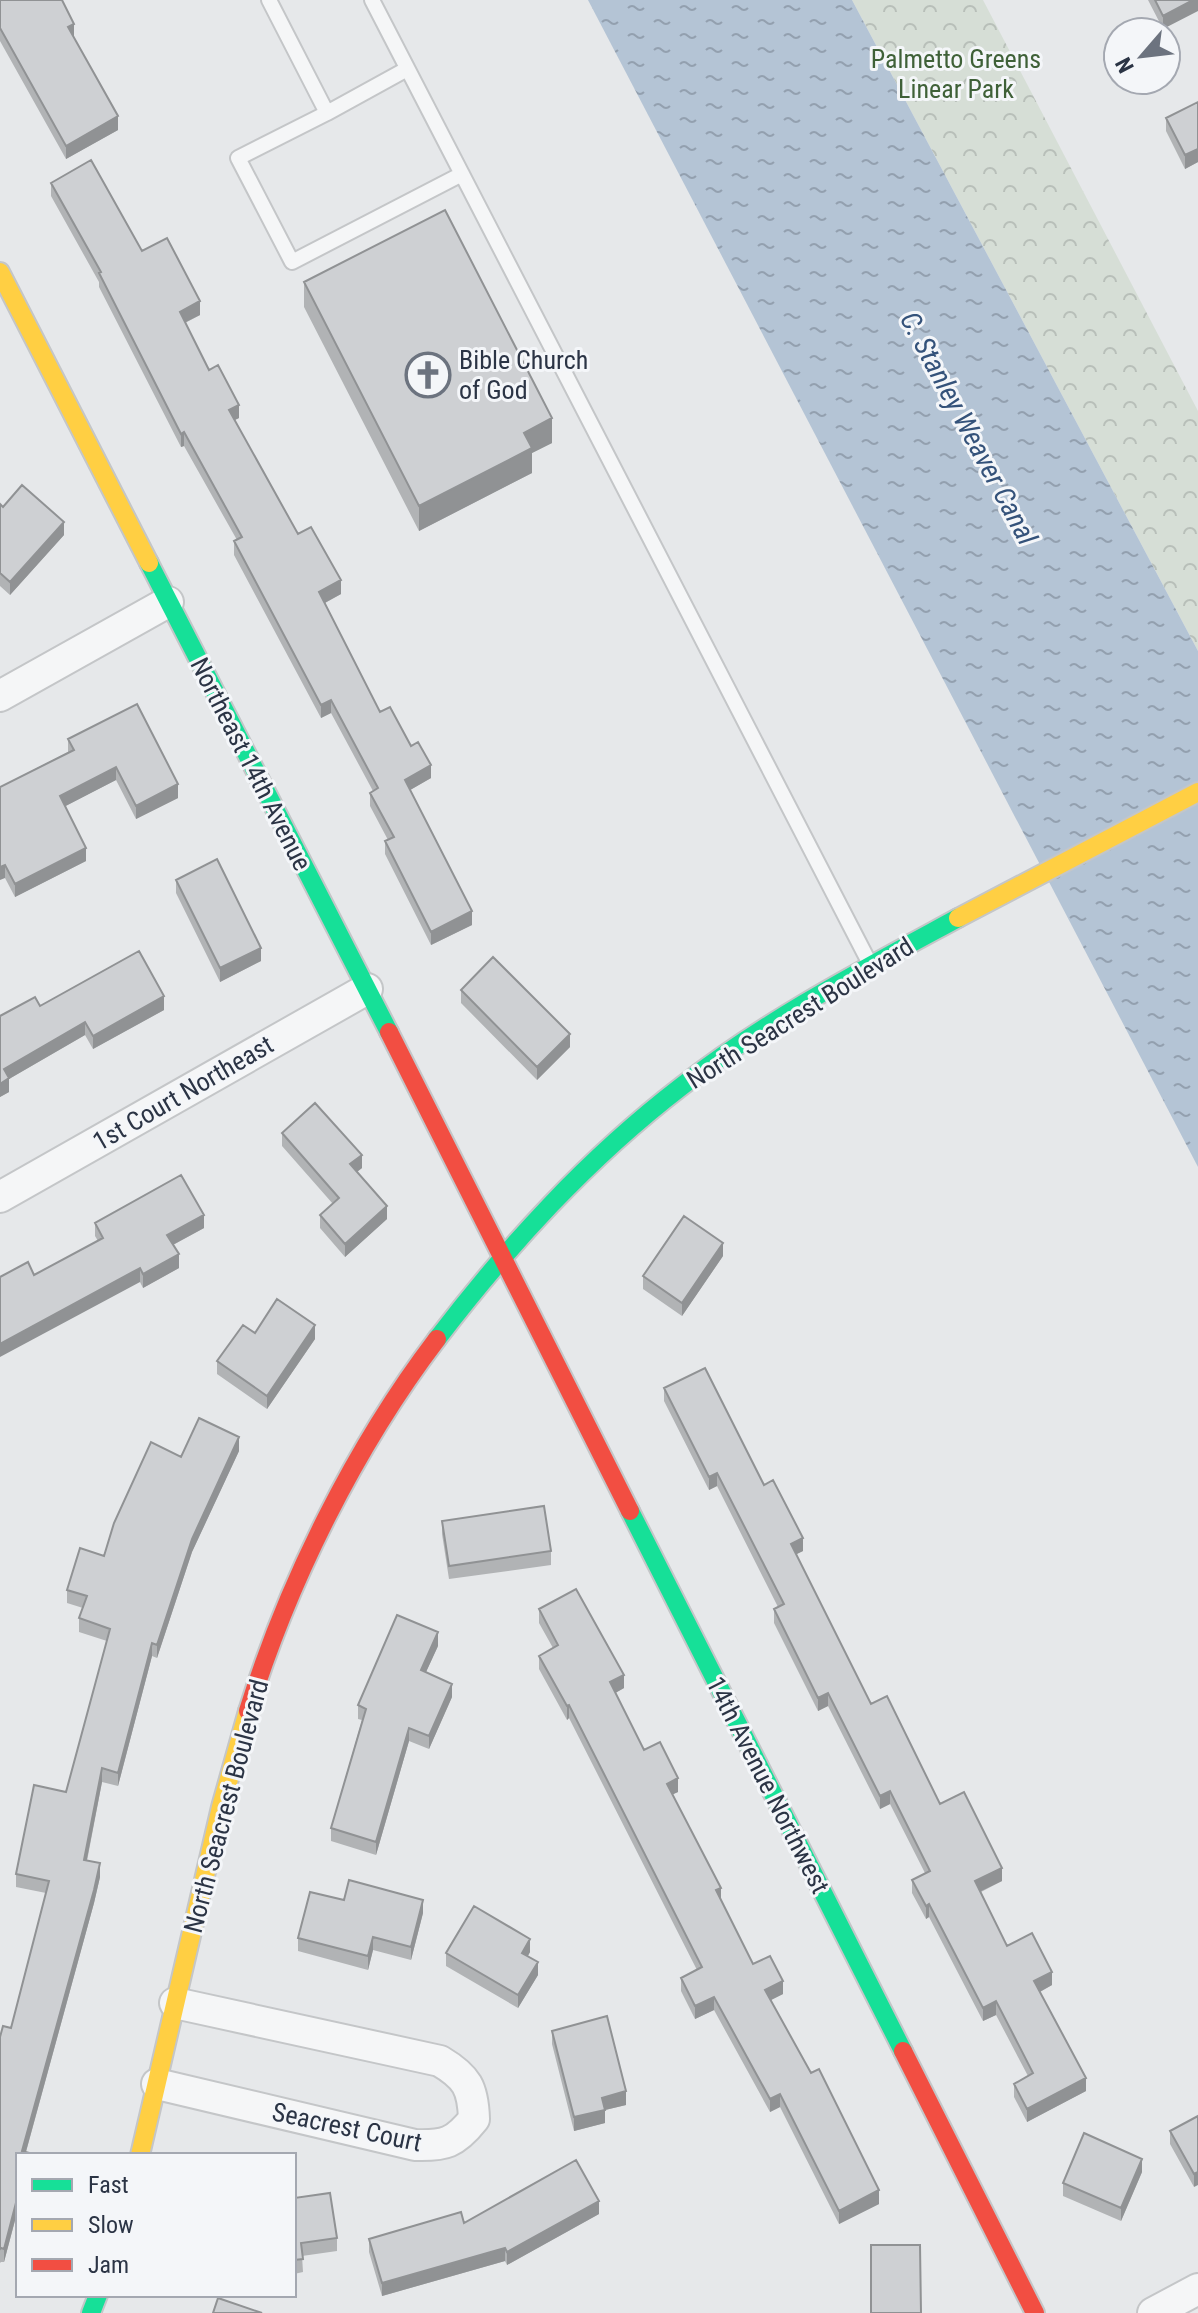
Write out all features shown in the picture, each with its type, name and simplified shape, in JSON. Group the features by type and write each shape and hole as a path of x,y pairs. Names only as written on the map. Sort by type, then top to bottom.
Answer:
{"street":[{"name":"Northeast 14th Avenue","path":"0,272 502,1257"},
{"path":"0,696 168,602"},
{"name":"North Seacrest Boulevard","path":"140,2153 229,1776 259,1676 298,1578 345,1484 399,1394 444,1330 502,1257 563,1190 639,1118 686,1082 794,1010 871,966 1033,877 1198,792"},
{"name":"1st Court Northeast","path":"0,1197 367,989"},
{"name":"14th Avenue Northwest","path":"502,1257 1035,2313"},
{"name":"Seacrest Court","path":"157,2084 415,2145 440,2146 460,2136 474,2119 473,2096 461,2073 440,2061 175,2003"},
{"path":"1153,2313 1198,2289"}],"lane":[{"path":"269,0 327,113"},
{"path":"372,0 871,966"},
{"path":"407,69 238,158 292,262 462,174"}],"green space":[{"name":"Palmetto Greens Linear Park","path":"852,0 983,0 1198,411 1198,651"}],"water":[{"name":"C. Stanley Weaver Canal","path":"588,0 852,0 1198,651 1198,1167"}],"building":[{"path":"0,0 62,0 74,24 68,27 118,116 66,146 0,28"},
{"path":"1155,0 1193,0 1163,16"},
{"path":"1198,102 1198,149 1185,155 1166,118"},
{"path":"91,160 142,251 167,238 200,301 180,312 209,370 218,365 239,405 229,410 298,534 311,527 341,580 319,592 380,712 390,707 411,746 418,742 431,765 405,780 472,911 431,932 385,841 394,837 370,793 378,788 331,700 321,705 234,541 242,537 184,432 181,434 101,272 51,183"},
{"name":"Bible Church of God","path":"445,210 552,418 524,433 532,448 419,506 304,282"},
{"path":"22,485 64,522 10,582 0,573 0,504 3,507"},
{"path":"137,704 178,784 136,806 116,767 60,796 86,848 15,884 5,865 0,867 0,787 74,750 68,739"},
{"path":"217,859 261,948 220,968 176,880"},
{"path":"139,951 164,996 93,1036 85,1022 4,1069 9,1078 0,1084 0,1016 35,997 40,1006"},
{"path":"493,957 570,1034 537,1067 461,990"},
{"path":"315,1103 362,1155 350,1164 387,1206 345,1244 320,1215 339,1198 282,1133"},
{"path":"181,1175 204,1215 167,1235 179,1254 143,1274 140,1268 0,1344 0,1277 28,1262 34,1275 103,1238 95,1223"},
{"path":"684,1216 723,1243 682,1303 643,1276"},
{"path":"277,1299 315,1325 267,1396 217,1361 243,1325 255,1333"},
{"path":"705,1368 764,1485 773,1480 803,1538 791,1544 871,1704 887,1696 940,1804 964,1792 1002,1868 975,1881 1007,1946 1032,1933 1052,1972 1034,1981 1086,2078 1027,2109 1014,2084 1033,2073 996,2001 983,2008 929,1904 926,1906 912,1880 930,1871 890,1791 880,1796 828,1693 818,1698 774,1609 784,1604 717,1473 709,1477 664,1388"},
{"path":"199,1418 239,1437 192,1539 157,1645 152,1643 118,1773 102,1768 84,1860 100,1863 22,2151 29,2153 16,2153 16,2203 4,2249 0,2249 0,2037 3,2026 11,2028 49,1881 16,1874 34,1785 66,1792 110,1629 79,1618 87,1596 67,1590 80,1548 104,1556 114,1523 151,1442 181,1457"},
{"path":"544,1506 551,1551 449,1566 442,1521"},
{"path":"576,1589 624,1675 610,1682 644,1750 660,1742 678,1778 667,1784 721,1888 716,1890 753,1964 770,1956 783,1981 765,1990 811,2073 819,2069 879,2190 839,2211 780,2094 770,2099 714,1997 695,2006 681,1978 702,1967 569,1705 539,1656 558,1645 539,1609"},
{"path":"397,1615 438,1632 421,1670 452,1684 429,1736 409,1728 376,1842 331,1828 366,1709 358,1705"},
{"path":"349,1880 423,1900 411,1947 373,1937 368,1956 298,1938 310,1892 344,1900"},
{"path":"474,1906 530,1939 522,1953 538,1962 518,1995 446,1953"},
{"path":"607,2016 626,2091 602,2098 605,2110 574,2117 552,2031"},
{"path":"1198,2116 1198,2172 1194,2174 1170,2131"},
{"path":"1084,2133 1142,2159 1121,2208 1063,2183"},
{"path":"576,2160 599,2201 507,2252 505,2248 382,2283 369,2239 461,2212 464,2223"},
{"path":"330,2193 337,2238 301,2243 303,2259 296,2260 296,2198"},
{"path":"871,2245 920,2245 921,2313 871,2313"},
{"path":"218,2298 262,2313 213,2313"}],"traffic: fast":[{"path":"149,563 389,1032"},
{"path":"437,1339 521,1237 582,1173 647,1114 714,1062 781,1017 958,918"},
{"path":"630,1511 903,2051"},
{"path":"91,2313 97,2297"}],"traffic: slow":[{"path":"0,272 149,563"},
{"path":"958,918 1198,792"},
{"path":"140,2153 221,1807 248,1711"}],"traffic: jam":[{"path":"389,1032 630,1511"},
{"path":"248,1711 283,1614 327,1517 378,1425 437,1339"},
{"path":"903,2051 1035,2313"}],"place":[{"name":"Bible Church of God","path":"428,375"}]}
